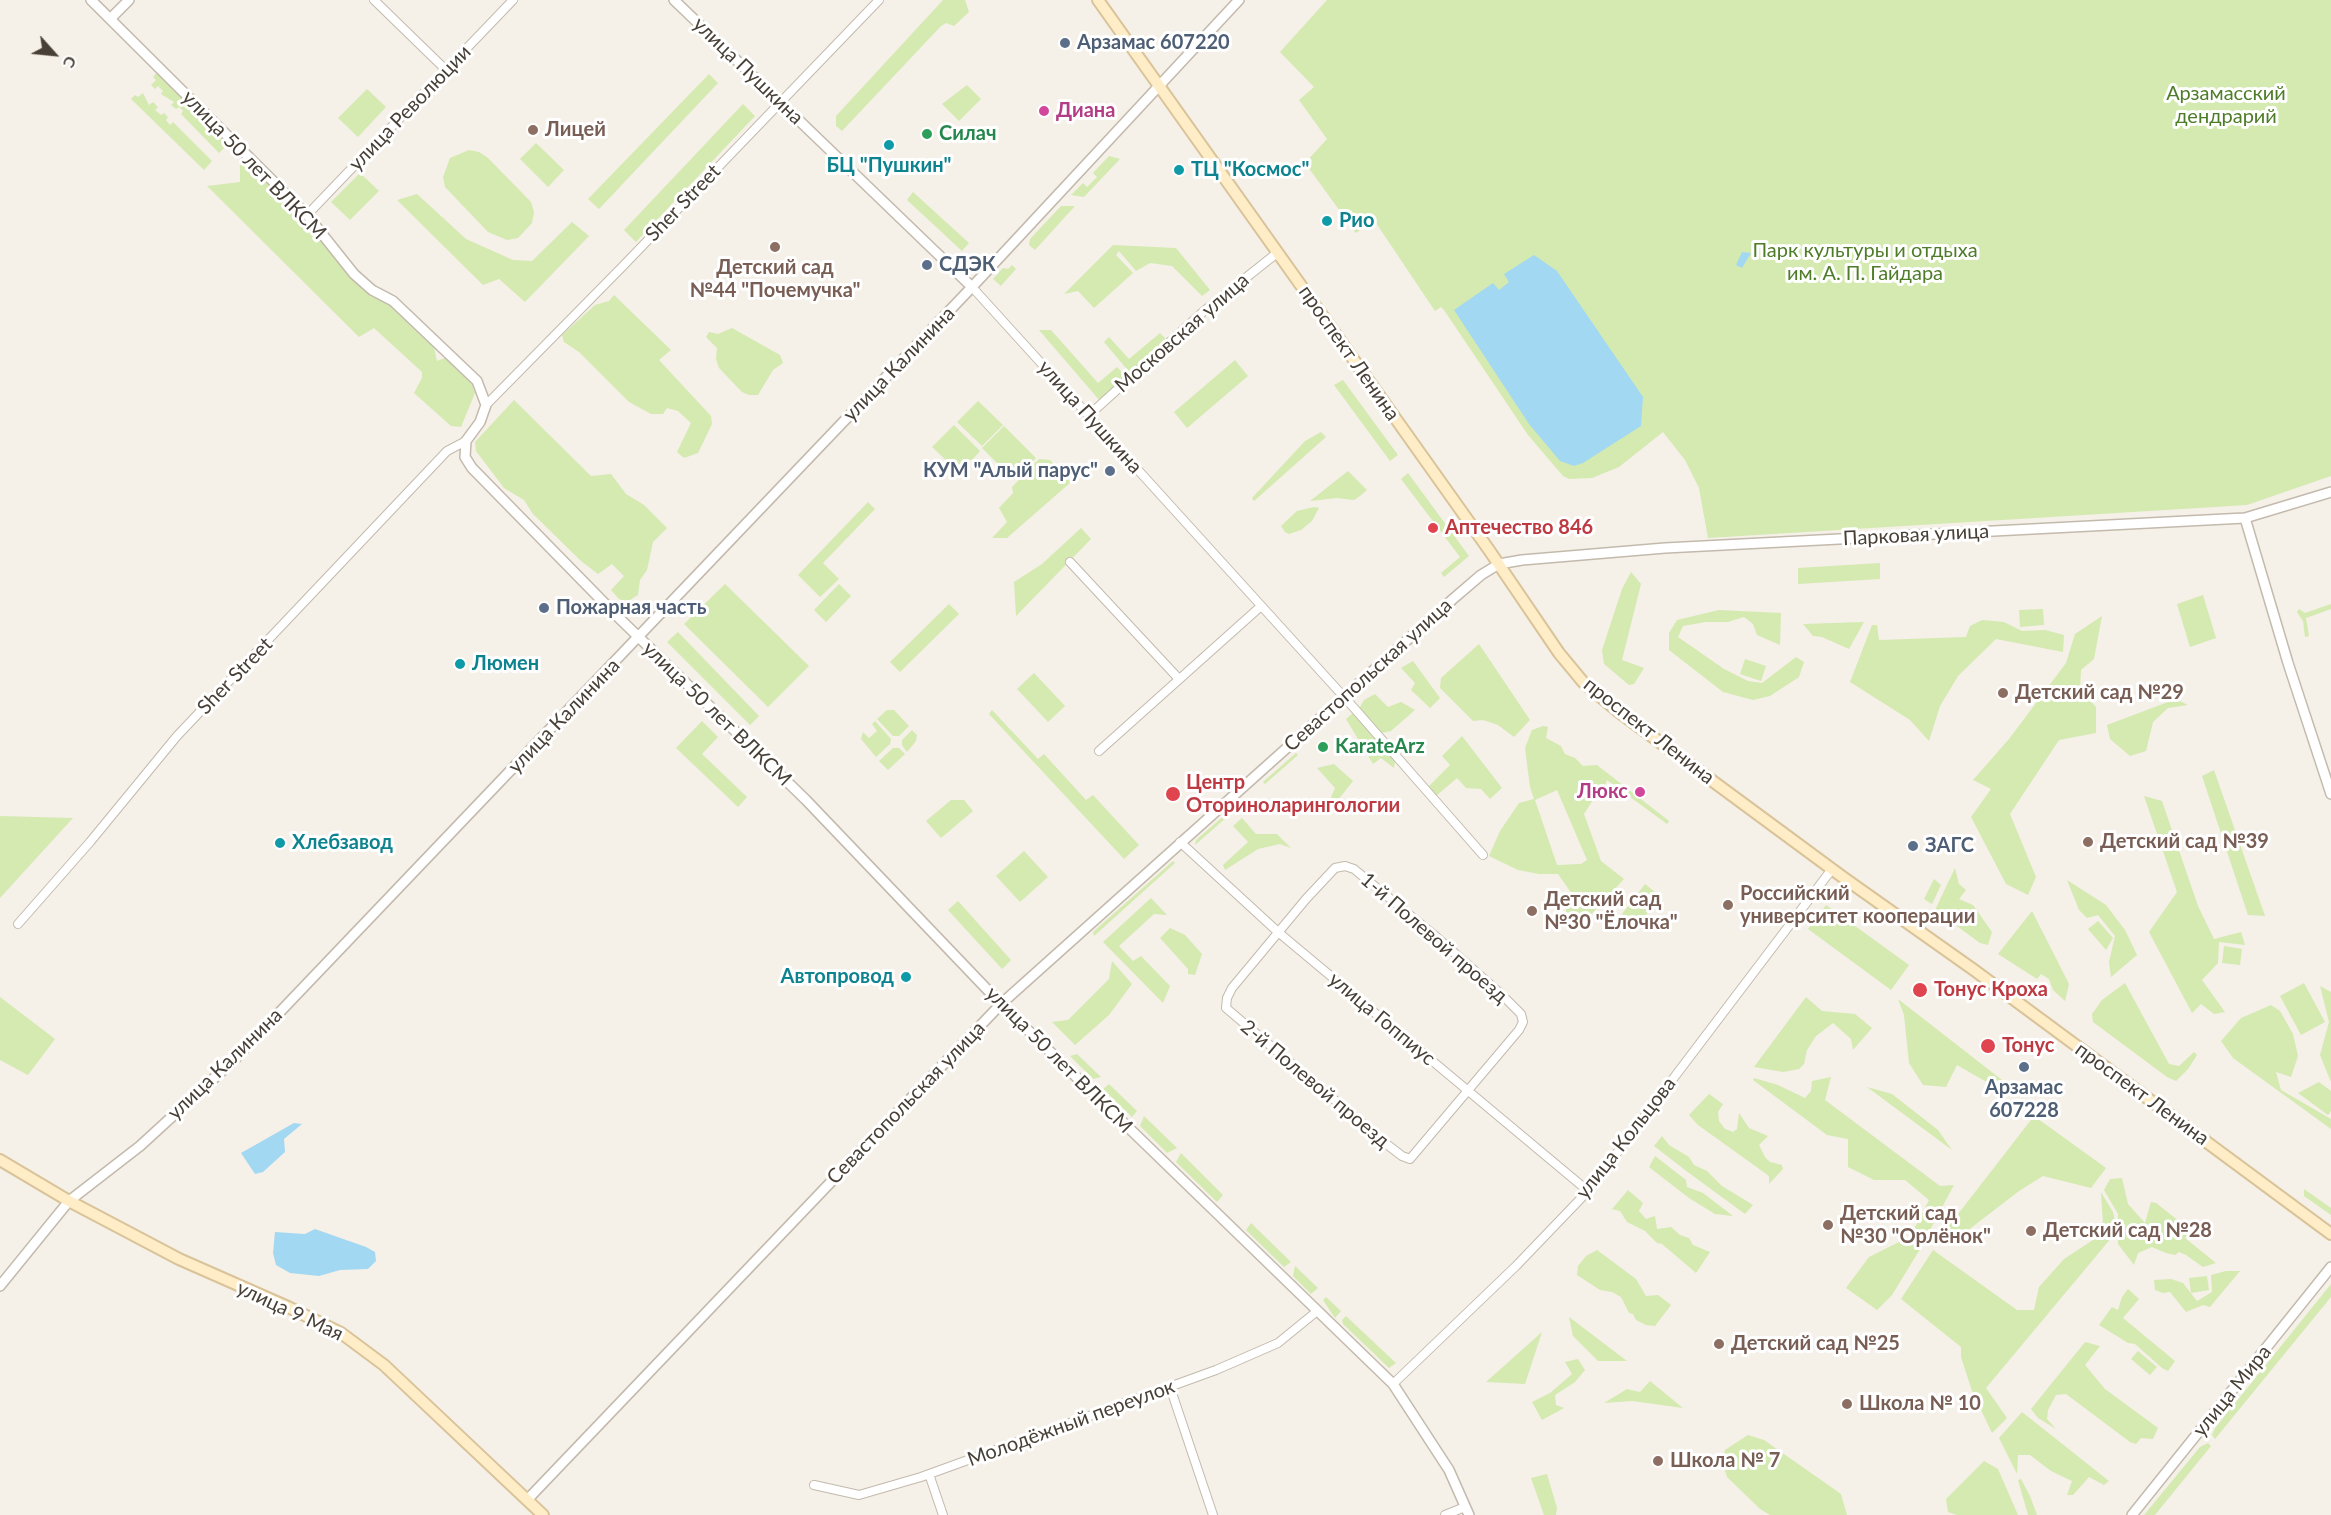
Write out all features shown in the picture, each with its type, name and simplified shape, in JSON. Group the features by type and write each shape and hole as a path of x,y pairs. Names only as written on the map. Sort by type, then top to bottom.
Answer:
{"main road":[{"name":"проспект Ленина","path":"1098,0 1499,564 1559,653 1583,682 1619,712 2331,1234"},
{"name":"улица 9 Мая","path":"0,1161 69,1202 196,1268 296,1310 341,1333 384,1365 543,1515"}],"street":[{"name":"улица 50 лет ВЛКСМ","path":"91,0 308,215 354,274 372,290 393,301 477,381 486,405"},
{"path":"110,19 129,0"},
{"path":"374,0 446,70"},
{"name":"улица Революции","path":"308,215 513,0"},
{"name":"улица Пушкина","path":"674,0 972,287 1344,697 1483,855"},
{"name":"Sher Street","path":"486,405 879,0"},
{"name":"улица Калинина","path":"0,1286 69,1202 140,1146 235,1059 972,287 1239,0"},
{"name":"Московская улица","path":"1088,416 1204,311 1277,253"},
{"path":"466,441 480,422 486,405"},
{"name":"улица 50 лет ВЛКСМ","path":"466,441 465,457 472,468 639,637 806,800 1001,1004 1316,1312 1393,1384 1449,1470 1467,1511"},
{"name":"Sher Street","path":"18,924 90,842 177,736 447,452 466,441"},
{"name":"Парковая улица","path":"1499,564 1665,548 2245,518 2331,492"},
{"path":"2245,518 2288,663 2331,794"},
{"path":"1070,562 1179,679"},
{"name":"Севастопольская улица","path":"526,1500 1001,1004 1474,581 1499,564"},
{"path":"1099,751 1260,607"},
{"name":"улица Гоппиус","path":"1180,842 1278,932 1588,1191"},
{"name":"1-й Полевой проезд","path":"1278,932 1335,868 1345,866 1354,869 1433,933 1521,1014 1523,1022 1519,1030 1468,1091"},
{"name":"улица Кольцова","path":"1393,1384 1516,1266 1588,1191 1832,869"},
{"name":"2-й Полевой проезд","path":"1278,932 1232,988 1227,998 1226,1008 1290,1064 1402,1156 1410,1159 1468,1091"},
{"name":"улица Мира","path":"2132,1515 2331,1268"},
{"name":"Молодёжный переулок","path":"814,1485 859,1495 929,1474 1170,1387 1278,1343 1316,1312"},
{"path":"1170,1387 1213,1515"},
{"path":"929,1474 943,1515"},
{"path":"1445,1515 1467,1511"}],"green space":[{"path":"943,0 965,0 969,12 954,26 946,23 941,26 842,131 836,126 836,116"},
{"name":"Парк культуры и отдыха им. А. П. Гайдара","path":"1327,0 2331,0 2331,476 2247,505 1708,538 1699,488 1685,460 1663,432 1619,467 1592,478 1569,479 1563,476 1528,435 1444,310 1441,307 1435,311 1374,220 1356,233 1305,163 1327,139 1299,100 1314,87 1280,52"},
{"path":"157,72 229,143 219,153 181,114 183,111 179,107 176,109 171,105 174,102 161,94 163,91 158,86 155,89 151,85 156,80 153,77"},
{"path":"709,74 718,83 599,209 588,199"},
{"path":"967,85 981,99 959,121 942,104"},
{"path":"367,89 386,107 358,137 338,118"},
{"path":"143,93 149,105 153,102 158,107 155,110 168,117 166,120 170,125 173,122 212,161 204,170 131,99"},
{"path":"743,104 755,116 636,242 624,230"},
{"path":"536,143 564,170 548,187 520,159"},
{"path":"469,150 479,152 488,158 531,202 534,212 532,223 518,238 507,240 488,232 445,187 443,177 450,158"},
{"path":"1109,156 1120,159 1084,197 1071,195 1083,183 1087,187 1097,177 1093,173"},
{"path":"246,160 304,217 371,294 388,304 434,348 437,361 445,358 472,384 475,393 461,427 451,426 414,393 422,378 422,372 374,328 359,337 207,186 240,182 240,161"},
{"path":"360,173 379,191 350,220 331,202"},
{"path":"913,192 969,243 962,251 907,200"},
{"path":"417,194 466,239 513,260 532,261 572,222 589,236 525,302 499,279 483,285 397,200"},
{"path":"1061,206 1075,206 1035,250 1029,245 1030,239"},
{"path":"1113,245 1176,248 1210,290 1202,296 1172,266 1150,263 1136,271 1119,251 1116,255 1133,273 1094,308 1078,291 1064,294"},
{"path":"1012,265 1016,269 1001,286 993,279 1003,268 1008,269"},
{"path":"614,295 671,350 659,360 711,416 712,424 698,453 684,458 677,452 691,423 678,411 667,408 663,414 651,414 629,402 579,352 564,342 562,335 595,305 609,301"},
{"path":"732,328 780,355 783,363 773,370 758,395 742,392 719,368 716,359 717,348 706,337 709,332 718,334"},
{"path":"1039,330 1051,330 1098,383 1117,367 1127,377 1100,401"},
{"path":"1160,333 1167,340 1130,373 1104,342 1109,337 1129,359"},
{"path":"1235,360 1248,376 1187,428 1174,412"},
{"path":"1343,380 1398,455 1390,461 1334,385"},
{"path":"514,400 591,476 611,474 626,494 644,505 667,528 653,542 647,570 640,580 638,595 627,602 619,599 611,590 624,576 612,564 598,574 581,561 533,514 524,500 504,488 476,451 475,442"},
{"path":"978,401 1003,425 982,446 957,422"},
{"path":"954,425 980,451 973,459 953,467 932,447"},
{"path":"1004,426 1036,458 1014,480 982,448"},
{"path":"1321,432 1326,437 1254,501 1252,498 1305,441"},
{"path":"1039,459 1050,460 1071,482 1007,538 992,538 1007,522 999,508 1013,493 1012,487"},
{"path":"1348,471 1367,490 1360,496 1354,500 1337,498 1310,501"},
{"path":"1408,473 1469,556 1444,577 1441,573 1460,557 1401,479"},
{"path":"868,502 875,509 823,563 839,579 820,597 798,575"},
{"path":"1319,508 1312,521 1301,530 1289,534 1285,532 1281,526 1297,511"},
{"path":"1081,528 1091,539 1016,616 1014,582 1042,564"},
{"path":"1880,563 1880,579 1798,584 1798,568"},
{"path":"1631,572 1641,584 1622,660 1644,668 1634,684 1629,685 1604,664 1602,650 1622,589"},
{"path":"725,584 809,666 768,707 684,624"},
{"path":"839,584 851,596 826,622 814,610"},
{"path":"2203,595 2216,638 2190,647 2177,604"},
{"path":"949,604 959,614 900,672 890,662"},
{"path":"2331,604 2331,609 2306,618 2309,636 2305,637 2303,621 2297,612 2299,609 2305,613"},
{"path":"2043,609 2044,625 2020,627 2019,610"},
{"path":"1719,610 1781,613 1780,645 1757,635 1753,624 1744,617 1728,622 1706,622 1683,626 1678,637 1724,669 1748,681 1762,683 1796,657 1804,662 1799,677 1770,696 1753,700 1723,692 1669,650 1669,633 1677,620"},
{"path":"2102,616 2094,659 2081,670 2080,690 2096,707 2096,733 2059,740 2010,814 2036,877 2028,895 2006,884 1971,817 1991,789 1973,780 2009,739 2066,663 2075,634"},
{"path":"1982,620 2004,622 2022,631 2045,630 2064,635 2063,652 1996,639 1958,676 1940,706 1929,741 1910,720 1850,682 1872,625 1877,625 1879,640 1966,637 1970,626"},
{"path":"1864,622 1849,649 1822,637 1813,636 1803,624"},
{"path":"678,632 759,716 750,725 667,642"},
{"path":"1479,644 1530,720 1514,737 1498,725 1483,720 1473,721 1440,688 1441,678"},
{"path":"1745,659 1766,666 1761,681 1740,674"},
{"path":"1413,661 1440,698 1430,708 1411,690 1415,683 1401,668"},
{"path":"1034,673 1065,706 1048,722 1017,689"},
{"path":"1375,694 1388,707 1401,702 1415,710 1391,731 1381,733 1359,709 1364,700"},
{"path":"2176,699 2188,705 2168,708 2153,722 2146,751 2130,756 2110,739 2107,725"},
{"path":"887,710 894,710 909,726 899,736 893,736 877,719"},
{"path":"992,710 1038,759 1044,754 1086,800 1093,795 1139,845 1124,859 989,714"},
{"path":"1354,712 1395,760 1394,768 1381,758 1373,764 1346,719"},
{"path":"702,721 718,737 702,754 747,797 738,807 676,748"},
{"path":"875,721 891,739 890,744 876,757 861,739 863,732 869,738 877,731 872,724"},
{"path":"1543,726 1548,727 1546,738 1561,746 1565,754 1575,758 1583,766 1597,765 1669,821 1667,824 1607,780 1604,788 1600,789 1584,814 1601,861 1624,879 1576,931 1566,920 1566,906 1570,891 1558,874 1539,874 1518,870 1489,856 1500,831 1519,803 1534,799 1530,787 1525,748 1532,730","holes":["1557,790 1587,860 1581,864 1557,865 1535,800"]},
{"path":"912,730 917,735 916,741 907,752 902,745 902,740"},
{"path":"1462,736 1502,788 1490,799 1481,789 1466,788 1457,778 1436,796 1428,787 1450,765 1442,756"},
{"path":"893,748 899,748 905,754 888,770 879,761"},
{"path":"1296,753 1298,755 1265,784 1263,782"},
{"path":"1334,764 1353,781 1334,805 1329,802 1335,788 1317,768"},
{"path":"2214,770 2265,916 2248,915 2202,776"},
{"path":"2144,796 2162,801 2198,906 2214,939 2241,932 2245,945 2219,942 2218,963 2202,980 2225,1012 2214,1014 2201,1004 2192,1013 2149,932 2177,892"},
{"path":"951,800 964,800 973,811 941,838 926,821"},
{"path":"1241,801 1244,802 1195,845 1196,840"},
{"path":"0,816 73,818 0,898"},
{"path":"1242,818 1256,834 1277,834 1291,848 1280,844 1258,849 1225,870 1223,865 1248,842 1233,826"},
{"path":"1024,851 1048,877 1020,902 996,876"},
{"path":"1173,861 1175,863 1094,936 1093,932"},
{"path":"1955,868 1959,884 1966,890 1959,899 1973,905 1992,932 1988,945 1980,943 1935,910"},
{"path":"1934,879 1941,885 1932,904 1924,899"},
{"path":"2067,880 2106,905 2125,930 2137,955 2111,977 2109,962 2115,936 2098,915 2087,918 2079,910"},
{"path":"1645,884 1661,897 1637,926 1622,914"},
{"path":"1151,898 1167,915 1154,914 1119,946 1133,961 1141,956 1170,986 1163,1003 1103,942"},
{"path":"958,901 1011,960 1002,969 948,910"},
{"path":"1826,905 1909,965 1891,990 1808,929"},
{"path":"2032,911 2069,984 2065,1001 2053,990 2049,979 2041,974 2037,979 1998,954"},
{"path":"2098,921 2113,938 2106,950 2088,929"},
{"path":"1170,928 1185,935 1202,954 1195,975 1188,974 1188,969 1160,938"},
{"path":"2224,946 2242,949 2240,965 2222,963"},
{"path":"1112,961 1132,984 1109,1015 1075,1045 1052,1022 1068,1020 1109,979"},
{"path":"2125,983 2169,1064 2179,1066 2194,1052 2197,1055 2176,1081 2167,1077 2093,1022 2092,1014 2102,1000"},
{"path":"2304,983 2325,1022 2301,1035 2280,996"},
{"path":"2320,986 2331,992 2331,1082 2320,1055 2329,1022"},
{"path":"0,997 55,1039 28,1075 0,1060"},
{"path":"1806,997 1822,1011 1855,1014 1872,1028 1853,1050 1851,1039 1833,1023 1816,1036 1807,1050 1804,1064 1799,1069 1783,1072 1754,1067"},
{"path":"1898,999 2002,1080 1990,1084 1957,1065 1946,1087 1923,1085 1909,1063 1904,1015"},
{"path":"2271,1005 2280,1011 2293,1034 2298,1056 2291,1077 2276,1072 2281,1090 2331,1119 2331,1129 2233,1058 2221,1041 2241,1018"},
{"path":"1077,1054 1101,1077 1093,1079 1070,1056"},
{"path":"1831,1077 1825,1100 1940,1186 1954,1185 1925,1239 1913,1231 1929,1200 1905,1180 1874,1180 1848,1167 1848,1139 1827,1135 1753,1080 1754,1078 1778,1085 1805,1098 1811,1091 1812,1081"},
{"path":"2319,1082 2331,1091 2331,1111 2328,1115 2298,1093"},
{"path":"1109,1084 1137,1111 1132,1117 1103,1089"},
{"path":"1867,1087 1892,1094 1938,1130 1952,1150"},
{"path":"1709,1094 1723,1104 1718,1112 1719,1121 1725,1129 1733,1132 1737,1129 1739,1113 1749,1128 1768,1136 1759,1145 1770,1162 1782,1165 1783,1169 1769,1184 1769,1176 1698,1125 1689,1115"},
{"path":"1144,1116 1177,1148 1167,1153 1140,1126"},
{"path":"2034,1116 2106,1168 2091,1188 2043,1176 2019,1191 1954,1241 1941,1236"},
{"path":"1662,1136 1669,1145 1689,1157 1694,1165 1707,1171 1722,1186 1753,1205 1745,1214 1689,1173 1654,1146"},
{"path":"1181,1153 1223,1195 1217,1202 1176,1162"},
{"path":"1655,1156 1686,1180 1687,1187 1703,1193 1733,1216 1715,1214 1689,1198 1649,1167"},
{"path":"2122,1178 2128,1204 2145,1223 2151,1202 2156,1203 2193,1232 2185,1238 2216,1263 2203,1267 2179,1252 2175,1255 2152,1247 2138,1253 2134,1265 2118,1244 2118,1214 2104,1190 2110,1179"},
{"path":"2304,1189 2331,1208 2331,1215 2304,1196"},
{"path":"1628,1190 1643,1203 1639,1211 1646,1219 1655,1216 1657,1229 1671,1227 1680,1235 1689,1238 1693,1245 1710,1252 1696,1273 1645,1231 1627,1222 1620,1211 1612,1209"},
{"path":"2101,1192 2113,1212 2117,1231 1986,1388 2007,1418 1992,1433 1972,1391 1961,1357 1961,1347 1901,1299 1933,1250 2017,1310 2034,1310 2039,1287 2064,1259 2096,1238 2103,1225"},
{"path":"1251,1223 1291,1262 1284,1267 1246,1230"},
{"path":"1913,1239 1922,1246 1892,1295 1877,1310 1846,1288 1869,1257 1901,1241"},
{"path":"1597,1250 1636,1279 1646,1296 1658,1295 1671,1305 1655,1326 1636,1320 1633,1314 1629,1313 1621,1297 1612,1292 1600,1290 1577,1275 1578,1266 1586,1256"},
{"path":"1295,1266 1318,1288 1311,1294 1293,1276"},
{"path":"2226,1271 2240,1271 2210,1307 2203,1305 2186,1312 2170,1292 2163,1293 2155,1290 2154,1280 2171,1279 2183,1283 2197,1301 2212,1292 2211,1275"},
{"path":"2207,1276 2209,1290 2191,1293 2189,1278"},
{"path":"2331,1284 2331,1297 2215,1439 2212,1435 2215,1428"},
{"path":"2128,1289 2139,1299 2123,1318 2175,1361 2168,1371 2135,1344 2128,1343 2099,1325 2112,1307 2118,1310 2122,1297"},
{"path":"1326,1297 1341,1311 1335,1318 1323,1300"},
{"path":"1346,1316 1396,1363 1389,1368 1343,1324 1342,1320"},
{"path":"1569,1317 1627,1361 1598,1361 1573,1336"},
{"path":"1542,1332 1525,1384 1486,1382"},
{"path":"2085,1342 2100,1346 2085,1365 2105,1389 2158,1428 2153,1439 2141,1438 2136,1444 2130,1442 2066,1394 2056,1395 2048,1410 2047,1419 2056,1429 2038,1418 2031,1409"},
{"path":"2138,1351 2157,1367 2150,1375 2131,1359"},
{"path":"1578,1359 1585,1370 1575,1382 1555,1395 1556,1405 1564,1408 1542,1420 1532,1402 1550,1393 1572,1374 1565,1362"},
{"path":"1650,1381 1683,1408 1632,1401 1604,1403 1627,1389 1640,1392"},
{"path":"2022,1412 2109,1481 2104,1485 2089,1477 2073,1495 2067,1495 2072,1481 2051,1471 2030,1455 2018,1455 2017,1474 1999,1438"},
{"path":"1748,1435 1764,1440 1841,1494 1847,1515 1770,1515 1760,1509 1727,1477 1722,1461 1725,1450"},
{"path":"2208,1443 2211,1446 2155,1515 2144,1515 2200,1447"},
{"path":"1984,1461 1998,1469 2018,1515 1957,1515 1948,1512 1946,1499"},
{"path":"1547,1474 1557,1508 1556,1515 1544,1515 1531,1478"},
{"path":"2021,1479 2037,1515 2028,1515 2018,1480"}],"water":[{"path":"1742,252 1751,253 1742,268 1736,265"},
{"path":"1534,255 1557,271 1643,397 1641,426 1583,463 1574,466 1560,461 1529,424 1454,310 1493,283 1499,290 1509,282 1504,274"},
{"path":"294,1123 302,1124 284,1139 285,1152 263,1172 255,1174 241,1153"},
{"path":"315,1229 366,1247 375,1252 376,1261 368,1269 340,1270 319,1276 290,1273 276,1265 273,1253 275,1232 305,1234"}],"place":[{"name":"Арзамас 607220","path":"1065,43"},
{"name":"Диана","path":"1044,111"},
{"name":"Лицей","path":"533,130"},
{"name":"Силач","path":"927,134"},
{"name":"БЦ \"Пушкин\"","path":"889,145"},
{"name":"ТЦ \"Космос\"","path":"1179,170"},
{"name":"Рио","path":"1327,221"},
{"name":"Детский сад №44 \"Почемучка\"","path":"775,247"},
{"name":"СДЭК","path":"927,265"},
{"name":"КУМ \"Алый парус\"","path":"1110,471"},
{"name":"Аптечество 846","path":"1433,528"},
{"name":"Пожарная часть","path":"544,608"},
{"name":"Люмен","path":"460,664"},
{"name":"Детский сад №29","path":"2003,693"},
{"name":"KarateArz","path":"1323,747"},
{"name":"Люкс","path":"1640,792"},
{"name":"Центр Оториноларингологии","path":"1173,794"},
{"name":"Детский сад №39","path":"2088,842"},
{"name":"Хлебзавод","path":"280,843"},
{"name":"ЗАГС","path":"1913,846"},
{"name":"Российский университет кооперации","path":"1728,905"},
{"name":"Детский сад №30 \"Ёлочка\"","path":"1532,911"},
{"name":"Автопровод","path":"906,977"},
{"name":"Тонус Кроха","path":"1920,990"},
{"name":"Тонус","path":"1988,1046"},
{"name":"Арзамас 607228","path":"2024,1067"},
{"name":"Детский сад №30 \"Орлёнок\"","path":"1828,1225"},
{"name":"Детский сад №28","path":"2031,1231"},
{"name":"Детский сад №25","path":"1719,1344"},
{"name":"Школа № 10","path":"1847,1404"},
{"name":"Школа № 7","path":"1658,1461"}],"park label":[{"name":"Арзамасский дендрарий","path":"2226,106"}]}
